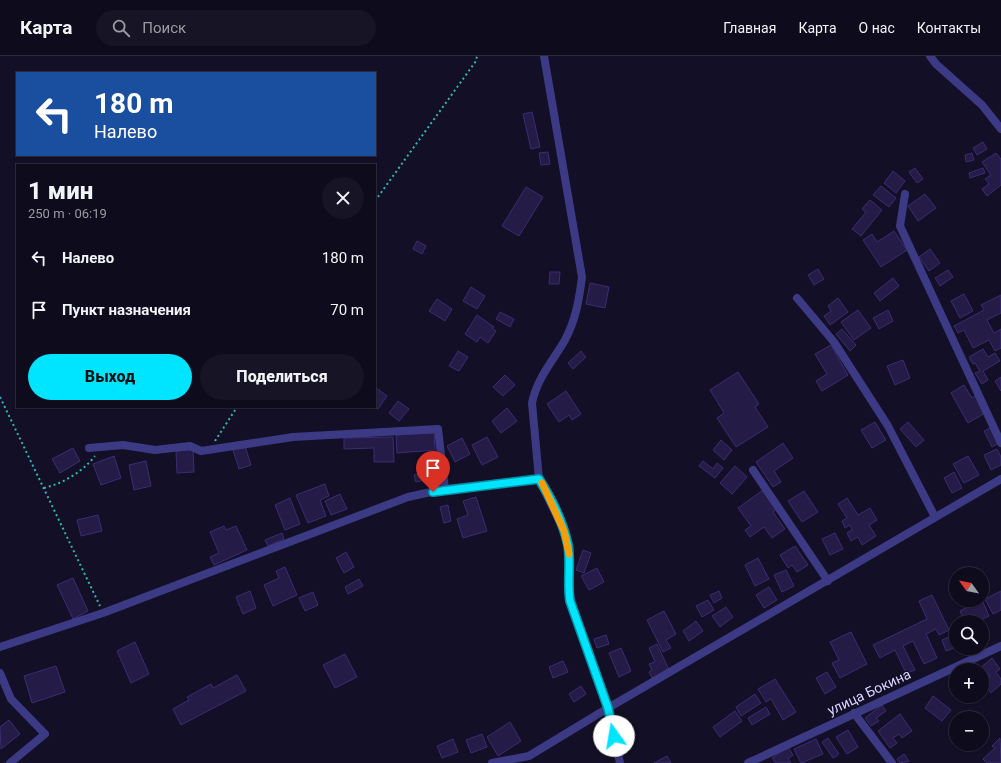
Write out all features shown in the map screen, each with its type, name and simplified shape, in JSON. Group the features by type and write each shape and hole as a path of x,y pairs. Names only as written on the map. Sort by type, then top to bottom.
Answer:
{"street":[{"path":"544,56 582,277 578,310 564,340 538,383 532,403 539,479 564,531 569,560 568,588 570,601 608,708 620,763"},
{"path":"930,56 936,64 982,105 1001,129"},
{"path":"905,194 900,226 1001,443"},
{"path":"797,298 834,342 884,420 935,517"},
{"path":"89,448 123,445 156,450 190,446 201,451 293,437 438,429 445,489"},
{"path":"753,470 828,581"},
{"path":"0,647 103,613 408,497 445,489 539,479"},
{"path":"492,763 529,756 608,708 1001,479"},
{"name":"улица Бокина","path":"748,763 1001,646"},
{"path":"0,673 11,699 45,734 10,763"},
{"path":"854,713 892,763"}],"path":[{"path":"376,200 476,61 477,56"},
{"path":"0,397 103,613"},
{"path":"209,450 236,408"},
{"path":"44,488 59,484 87,465 102,447"}],"building":[{"path":"532,112 540,147 531,149 523,114"},
{"path":"983,142 987,149 977,155 973,148"},
{"path":"548,152 550,164 541,165 539,153"},
{"path":"972,153 974,160 966,162 965,155"},
{"path":"996,153 1001,159 1001,185 987,196 982,189 989,184 985,179 991,175 982,162"},
{"path":"915,168 923,179 917,183 909,172"},
{"path":"983,168 985,173 970,178 969,173"},
{"path":"893,171 905,181 896,193 884,183"},
{"path":"881,186 896,198 889,207 873,195"},
{"path":"526,187 543,197 519,236 502,226"},
{"path":"925,194 936,208 918,221 908,206"},
{"path":"870,200 882,210 861,236 852,229 866,212 862,209"},
{"path":"894,231 907,250 881,267 863,240 872,234 877,242"},
{"path":"417,241 426,246 422,254 413,249"},
{"path":"930,249 940,263 929,271 919,257"},
{"path":"818,269 824,279 814,285 808,275"},
{"path":"948,270 953,277 940,286 935,278"},
{"path":"550,272 560,272 559,284 549,284"},
{"path":"893,278 899,286 880,301 874,293"},
{"path":"590,283 609,287 605,308 586,304"},
{"path":"471,287 485,296 477,309 463,301"},
{"path":"964,294 973,311 960,318 951,301"},
{"path":"1001,295 1001,313 987,320 994,333 1001,329 1001,348 995,351 989,340 973,348 964,330 958,333 954,326 984,310 981,305"},
{"path":"838,298 848,312 830,325 824,316 831,311 828,306"},
{"path":"437,299 452,309 445,321 429,311"},
{"path":"858,310 871,328 854,340 841,322"},
{"path":"888,310 893,321 879,329 873,318"},
{"path":"500,312 514,319 510,327 496,319"},
{"path":"477,315 494,327 492,328 496,331 488,343 480,337 477,342 465,334"},
{"path":"842,329 856,345 850,351 836,334"},
{"path":"831,345 848,375 822,391 816,381 827,374 815,354"},
{"path":"983,349 988,357 995,353 1000,361 983,371 988,380 982,384 975,373 980,371 969,357"},
{"path":"458,351 468,357 459,371 449,366"},
{"path":"581,351 586,357 573,369 568,363"},
{"path":"903,360 910,378 895,385 887,366"},
{"path":"738,372 759,404 755,407 768,427 736,447 717,418 724,413 710,390"},
{"path":"505,375 515,385 503,396 493,387"},
{"path":"1001,377 1001,391 995,381"},
{"path":"964,385 972,398 975,396 985,413 968,423 951,393"},
{"path":"376,388 387,396 378,409 376,408"},
{"path":"566,391 581,414 572,420 569,415 559,422 547,404"},
{"path":"398,401 409,409 399,421 389,413"},
{"path":"507,408 517,421 501,433 492,421"},
{"path":"875,422 886,440 872,448 861,430"},
{"path":"908,422 924,440 916,447 900,429"},
{"path":"990,428 999,443 992,447 984,431"},
{"path":"434,433 435,450 397,453 396,435"},
{"path":"393,437 394,462 374,462 374,448 344,449 344,438"},
{"path":"487,437 498,457 482,465 472,445"},
{"path":"462,438 470,454 455,462 447,446"},
{"path":"721,440 732,450 724,460 713,450"},
{"path":"783,443 793,458 774,471 781,482 773,487 756,462"},
{"path":"245,446 251,465 239,469 233,450"},
{"path":"73,448 80,461 60,473 52,459"},
{"path":"997,449 1001,457 1001,465 991,470 984,455"},
{"path":"193,450 194,472 177,473 176,451"},
{"path":"114,456 121,478 101,485 93,464"},
{"path":"968,456 979,475 964,483 953,464"},
{"path":"436,460 440,476 416,482 414,475 430,471 428,462"},
{"path":"146,461 151,486 134,490 129,465"},
{"path":"703,461 713,469 717,463 723,468 715,478 699,466"},
{"path":"735,466 747,477 732,494 720,483"},
{"path":"954,472 962,488 952,493 944,478"},
{"path":"325,484 329,496 320,500 326,516 308,523 296,495"},
{"path":"763,490 777,509 773,512 785,529 772,538 764,527 750,537 745,530 751,526 738,508"},
{"path":"804,491 818,512 802,522 788,501"},
{"path":"340,494 347,509 331,515 325,501"},
{"path":"476,497 487,531 463,538 457,519 468,515 463,501"},
{"path":"290,498 300,524 285,530 275,505"},
{"path":"847,498 858,515 870,508 877,520 869,525 876,536 862,545 858,537 851,541 847,533 852,530 850,525 845,528 842,521 847,518 838,504"},
{"path":"448,505 451,521 444,523 440,507"},
{"path":"98,515 102,531 81,536 77,520"},
{"path":"224,526 226,530 236,526 247,550 214,565 210,557 219,553 210,532"},
{"path":"282,533 284,539 268,546 265,540"},
{"path":"835,533 843,549 830,555 822,539"},
{"path":"795,546 808,565 797,572 792,565 788,568 780,555"},
{"path":"583,550 591,553 584,573 576,570"},
{"path":"346,552 354,567 344,573 336,558"},
{"path":"758,558 769,579 755,586 745,565"},
{"path":"285,567 297,595 273,606 264,585 279,578 276,571"},
{"path":"597,568 604,582 589,590 581,576"},
{"path":"786,570 794,586 782,592 774,575"},
{"path":"73,578 88,611 73,619 57,585"},
{"path":"359,579 363,586 348,594 345,587"},
{"path":"769,587 777,600 764,608 756,595"},
{"path":"250,591 256,608 243,614 236,597"},
{"path":"719,591 722,598 714,603 710,595"},
{"path":"1001,591 1001,610 993,614 989,606 989,597"},
{"path":"313,592 318,605 305,611 299,598"},
{"path":"932,595 949,630 939,635 936,629 926,634 937,658 924,664 913,641 903,646 915,670 906,673 895,650 880,658 873,645 927,619 919,601"},
{"path":"708,600 714,610 702,617 696,606"},
{"path":"726,607 733,617 720,627 712,616"},
{"path":"968,607 985,607 989,615 962,615 960,611"},
{"path":"664,611 676,634 666,640 671,648 663,652 647,620"},
{"path":"696,621 703,631 689,641 683,631"},
{"path":"851,632 867,664 840,678 832,663 839,660 830,642"},
{"path":"606,635 609,644 597,648 594,639"},
{"path":"949,637 949,650 946,651 942,640"},
{"path":"135,642 149,674 131,683 117,651"},
{"path":"657,644 669,670 652,678 649,672 652,670 649,664 655,662 649,648"},
{"path":"621,648 631,671 619,677 609,653"},
{"path":"345,654 357,677 335,688 323,665"},
{"path":"992,658 1000,669 996,672 1001,679 1001,684 991,693 989,691 989,663 986,663"},
{"path":"563,661 568,672 553,678 549,667"},
{"path":"56,666 65,692 32,703 24,676"},
{"path":"827,672 836,687 825,694 816,678"},
{"path":"237,675 246,691 181,725 173,709 189,700 187,697 211,684 213,688"},
{"path":"775,679 796,712 783,720 771,699 766,702 758,689"},
{"path":"581,686 586,694 574,702 569,694"},
{"path":"755,694 761,703 741,716 736,707"},
{"path":"933,696 951,710 942,721 925,708"},
{"path":"882,705 886,711 876,718 879,721 871,726 865,718"},
{"path":"766,707 770,714 752,725 748,718"},
{"path":"735,711 742,721 720,737 713,727"},
{"path":"900,714 912,731 902,738 899,734 893,738 897,743 890,748 878,731"},
{"path":"9,720 20,734 1,749 0,727"},
{"path":"510,722 521,741 498,756 487,737"},
{"path":"848,730 858,747 847,754 836,737"},
{"path":"482,734 487,747 471,753 466,740"},
{"path":"828,738 839,754 833,758 822,742"},
{"path":"1000,738 1001,763 987,763 983,759 995,748 992,746"},
{"path":"453,739 458,752 442,758 437,746"},
{"path":"816,739 823,754 801,763 794,749"},
{"path":"788,747 793,755 788,759 791,763 776,763 772,758"},
{"path":"904,754 909,761 900,763 897,759"},
{"path":"667,756 671,763 654,763"}],"slow traffic":[{"path":"542,483 564,531 569,554"}],"route":[{"path":"433,492 445,489 539,479 546,490 564,531 568,545 568,588 570,601 608,708 614,736"}]}
